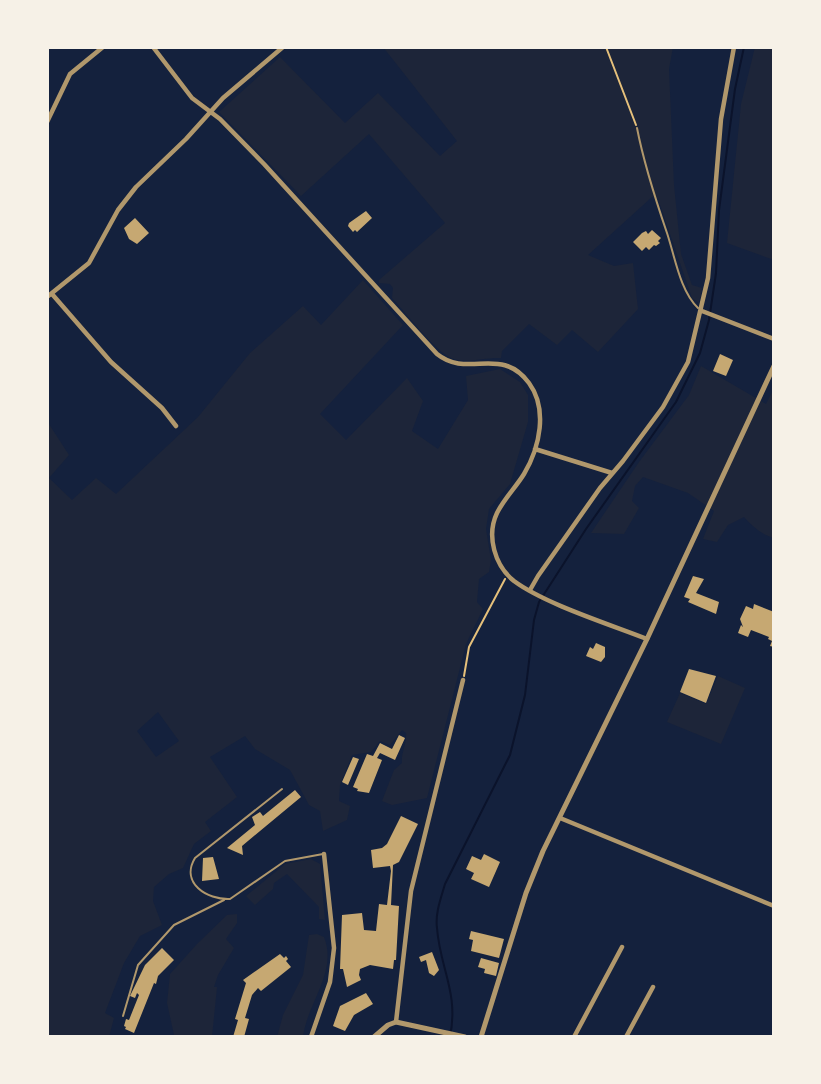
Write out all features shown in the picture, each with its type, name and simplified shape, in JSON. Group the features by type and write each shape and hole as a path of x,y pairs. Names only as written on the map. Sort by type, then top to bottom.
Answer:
{"street":[{"path":"47,121 70,74 103,47"},
{"path":"153,47 192,98 211,112 264,164 437,354 457,364 504,363 521,374 533,389 540,409 540,430 524,474 497,513 493,527 495,552 501,567 508,575 549,600 647,639"},
{"path":"176,426 162,408 111,362 50,295 89,263 115,215 136,187 211,112 283,47"},
{"path":"530,590 552,556 663,407 688,362 703,312 721,120 734,47"},
{"path":"703,312 774,339"},
{"path":"481,1037 526,893 543,851 647,639 774,366"},
{"path":"535,449 613,473"},
{"path":"396,1022 411,891 463,680"},
{"path":"560,818 774,906"},
{"path":"312,1037 330,982 334,948 324,854"},
{"path":"574,1037 622,947"},
{"path":"626,1037 653,987"},
{"path":"374,1037 396,1022 463,1036"}],"lane":[{"path":"637,128 648,176 677,266 691,301 703,312"},
{"path":"225,899 197,888 190,876 191,865 206,848 282,789"},
{"path":"122,1016 138,965 174,925 239,894 285,861 324,854"}],"path":[{"path":"606,47 637,128"},
{"path":"463,680 469,647 508,575"}],"shaded area":[{"path":"383,47 673,47 669,69 674,185 681,254 692,285 702,288 699,303 692,298 658,199 652,197 588,255 614,266 633,263 638,309 598,352 572,330 557,345 529,324 502,351 501,358 457,360 444,354 392,298 393,288 390,284 379,283 379,280 445,223 369,134 301,196 219,112 280,57 345,123 378,93 440,156 457,141"},
{"path":"755,47 774,47 774,260 727,243 741,104"},
{"path":"363,280 403,325 320,414 346,440 407,378 423,401 412,431 438,449 468,400 466,376 500,369 520,382 528,395 528,422 510,484 489,509 486,529 491,560 489,572 479,579 477,602 483,609 466,644 427,798 392,805 382,801 394,770 402,763 406,733 402,730 390,745 380,741 371,752 352,755 340,785 339,801 350,806 347,820 323,831 320,811 309,805 290,770 255,749 245,736 210,757 237,797 205,822 211,831 194,844 183,868 169,874 154,887 153,901 162,925 140,936 124,963 105,1013 114,1018 109,1037 47,1037 47,421 69,455 49,478 72,500 96,478 116,494 198,417 250,353 303,306 321,325","holes":["158,712 179,741 156,757 137,731"]},
{"path":"701,366 766,404 774,388 774,538 765,535 744,517 728,525 717,542 703,539 714,511 688,493 643,477 635,486 632,501 639,508 624,534 591,533 689,395"},
{"path":"718,676 745,688 721,744 667,722 680,693 706,704"},
{"path":"311,859 320,864 325,920 319,919 319,907 287,874 274,883 273,889 255,905 246,896 285,864"},
{"path":"237,914 237,923 226,939 234,948 214,987 217,987 212,1037 146,1037 174,1035 167,1003 170,974 227,915"},
{"path":"309,935 324,937 327,963 303,1037 277,1037 283,1015 303,975"}],"building":[{"path":"366,211 372,218 357,232 353,232 348,226 349,223"},
{"path":"135,218 149,233 137,244 129,239 124,228"},
{"path":"652,230 661,238 658,241 660,243 642,251 633,242 642,233 646,231 648,234"},
{"path":"720,354 733,360 726,376 713,371"},
{"path":"693,576 704,579 696,593 719,602 716,614 688,602 690,599 684,597"},
{"path":"754,604 774,612 774,647 770,646 772,641 769,637 751,630 748,637 738,633 741,625 743,627 740,619 746,606 753,609"},
{"path":"596,643 605,647 605,657 601,662 586,656 590,647 593,649"},
{"path":"689,669 716,676 706,703 680,692"},
{"path":"399,735 405,738 395,760 380,753 377,758 382,760 369,793 357,791 358,789 353,787 367,754 373,756 380,743 392,749"},
{"path":"353,757 359,759 348,785 342,782"},
{"path":"295,790 301,797 242,846 243,855 227,848 255,825 252,817 260,812 263,816"},
{"path":"401,816 418,824 399,862 393,865 391,905 399,906 396,960 393,969 370,965 360,969 361,980 347,987 343,969 340,969 342,915 362,913 364,930 376,931 379,904 387,905 391,871 390,866 373,868 371,850 387,844"},
{"path":"484,854 500,862 489,887 471,879 474,873 466,869 472,856 481,860"},
{"path":"213,857 219,879 202,881 203,858"},
{"path":"471,931 504,939 499,958 471,951"},
{"path":"162,948 174,960 158,976 156,984 154,983 134,1033 124,1026 139,995 137,993 135,998 130,996 145,965"},
{"path":"432,952 439,970 434,976 429,973 426,960 421,962 419,957"},
{"path":"280,954 284,958 286,956 291,967 261,991 258,988 252,995 245,1018 249,1019 244,1037 233,1037 238,1020 235,1019 246,983 243,980"},
{"path":"481,958 499,963 496,976 484,973 485,969 478,967"},
{"path":"366,993 373,1004 354,1015 345,1031 333,1026 340,1006"}],"waterway":[{"path":"450,1037 451,994 437,922 445,884 510,755 525,695 534,620 539,602 586,529 676,402 700,353 709,320 716,273 719,210 735,89 744,47"}]}
